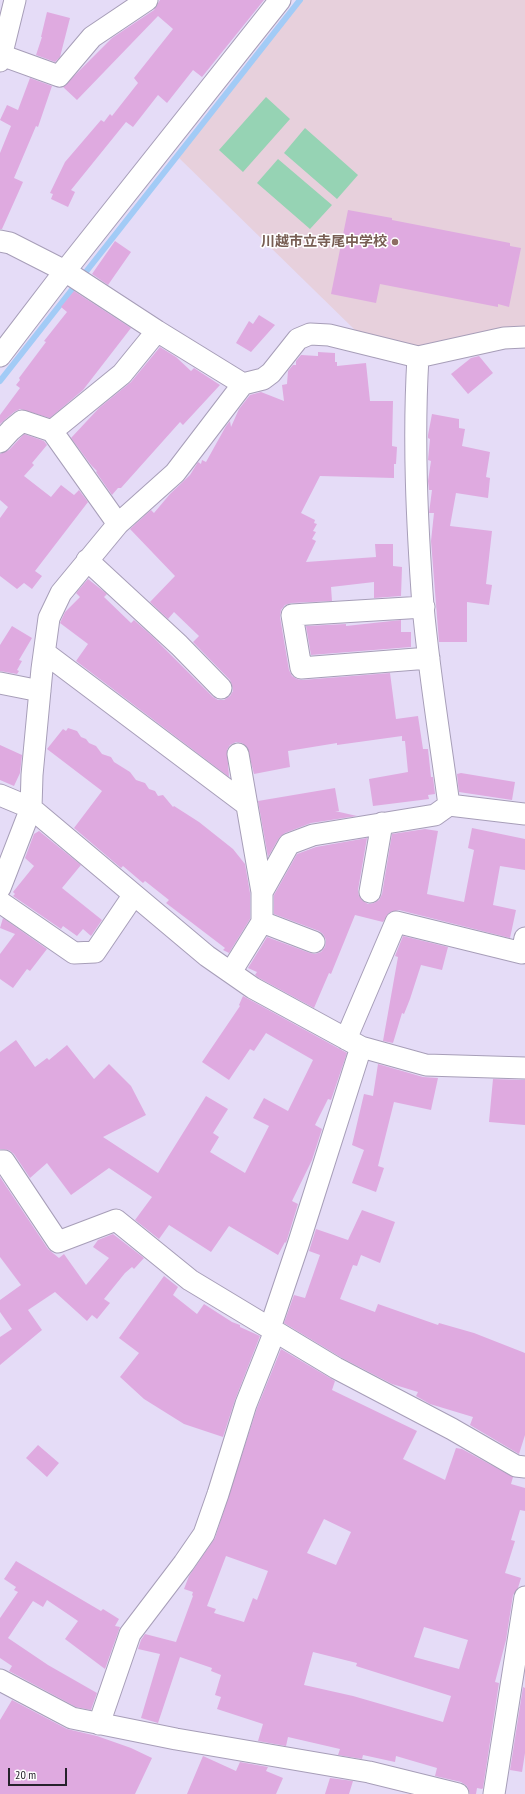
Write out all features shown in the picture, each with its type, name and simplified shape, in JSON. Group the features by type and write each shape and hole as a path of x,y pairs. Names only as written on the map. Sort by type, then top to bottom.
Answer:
{"street":[{"path":"15,0 1,58 59,76 92,37 146,0"},
{"path":"0,356 65,271 280,0"},
{"path":"0,241 10,243 65,271 157,331 243,384"},
{"path":"52,431 122,374 157,331"},
{"path":"0,888 31,808 32,775 49,618 61,593 118,524 175,473 243,384 263,379 271,373 298,339 310,334 329,336 418,357 504,338 525,337"},
{"path":"418,357 415,405 417,507 429,658 449,805"},
{"path":"0,442 22,421 52,431 118,524"},
{"path":"87,560 178,645 221,688"},
{"path":"424,606 292,614 301,668 429,658"},
{"path":"45,652 247,805"},
{"path":"0,683 40,691"},
{"path":"230,972 262,922 262,892 238,754"},
{"path":"0,795 31,808 133,896 207,956 253,988 354,1043 426,1066 525,1068"},
{"path":"262,892 289,844 313,835 435,815 449,805 525,814"},
{"path":"370,892 382,824"},
{"path":"0,902 74,953 95,952 133,896"},
{"path":"262,922 314,942"},
{"path":"99,1724 130,1634 204,1534 246,1404 273,1330 354,1043 396,922 522,953 525,938"},
{"path":"0,1161 4,1161 58,1242 116,1220 190,1280 336,1368 452,1429 516,1466 525,1467"},
{"path":"494,1794 525,1597"},
{"path":"0,1680 72,1718 237,1750 369,1772 458,1794"}],"shaded area":[{"name":"川越市立寺尾中学校","path":"303,0 525,0 525,328 423,347 356,331 178,157"}],"green space":[{"path":"266,97 290,119 243,172 219,150"},
{"path":"305,128 358,175 337,199 284,153"},
{"path":"278,159 332,205 310,229 257,183"}],"building":[{"path":"160,0 264,0 202,77 193,70 167,103 158,95 133,127 126,122 71,190 75,192 68,207 51,199 53,194 50,193 65,162 101,120 104,122 110,114 112,116 138,83 134,78 173,29 158,16 77,100 63,87 112,38 154,10"},
{"path":"47,12 70,18 60,57 55,62 36,55 42,37"},
{"path":"30,78 52,86 38,127 36,126 14,178 23,182 2,229 0,229 0,153 11,126 0,120 7,105 18,110"},
{"path":"348,210 510,243 510,246 521,248 509,307 498,304 498,307 380,284 376,303 331,294"},
{"path":"115,241 131,252 108,285 92,274"},
{"path":"74,291 131,328 83,390 50,418 20,409 0,424 0,415 20,388 16,385 20,380 19,378 46,342 44,341 67,312 61,307"},
{"path":"259,315 275,325 251,352 236,343 249,321 253,324"},
{"path":"160,347 176,357 191,371 194,368 220,385 183,425 180,422 121,488 118,488 112,495 96,472 97,471 71,438 99,408 131,382"},
{"path":"318,352 335,353 335,362 337,362 337,366 366,363 370,401 393,401 392,446 397,447 396,464 394,464 394,478 320,476 301,513 315,520 314,523 317,524 313,531 316,532 312,539 316,541 306,562 376,557 375,544 393,544 393,566 402,567 401,596 374,598 374,582 331,587 332,601 291,603 285,605 281,610 280,617 289,670 292,676 302,680 390,673 396,719 418,716 423,749 428,749 431,777 433,777 435,794 428,795 429,799 373,806 369,779 408,772 405,741 402,741 402,736 337,745 337,743 288,751 290,767 254,774 247,747 242,743 236,742 230,745 227,750 229,777 76,661 88,644 60,623 65,612 80,597 76,593 88,579 107,594 104,597 131,623 134,620 152,636 213,697 218,700 224,700 230,696 233,691 230,680 193,642 199,636 174,612 168,619 150,602 175,576 130,529 151,510 154,513 170,494 190,475 198,462 201,464 202,460 206,462 226,426 230,421 231,427 239,409 250,395 261,392 284,401 282,385 287,384 288,371 293,365 296,365 296,361 301,355 318,356"},
{"path":"479,356 493,373 468,394 451,374 471,358"},
{"path":"432,414 459,419 459,428 465,429 462,446 490,452 486,477 490,478 488,498 456,493 450,526 492,531 486,584 492,585 489,605 467,602 467,642 439,642 431,541 434,513 429,513 432,490 429,490 428,481 431,461 428,460 430,439 428,438 428,435"},
{"path":"24,434 44,441 47,445 32,463 34,465 24,476 51,497 61,485 74,495 79,490 88,502 35,571 42,576 32,589 24,583 17,589 0,576 0,518 8,507 0,500 0,454 9,450"},
{"path":"401,620 401,632 411,632 411,647 311,655 306,626 346,624 346,626"},
{"path":"12,626 32,638 19,660 22,661 17,670 19,671 17,674 0,671 0,645"},
{"path":"68,728 77,731 81,737 96,746 102,754 111,757 114,762 130,772 136,780 145,783 149,789 155,791 158,796 163,795 173,807 174,806 199,822 233,849 245,864 250,893 250,919 229,953 223,950 225,948 166,903 169,900 145,881 143,883 123,866 121,868 74,828 102,791 47,749 63,729 66,731"},
{"path":"0,745 22,755 20,773 14,786 0,780"},
{"path":"461,773 515,782 512,800 459,792 457,774"},
{"path":"335,788 339,811 335,811 357,816 311,823 285,833 279,838 268,857 258,801"},
{"path":"472,828 525,839 525,870 500,866 493,905 516,910 510,938 399,910 389,913 383,922 355,915 331,974 329,973 314,1008 259,978 255,975 257,972 248,968 267,937 315,954 321,952 325,947 326,940 323,934 319,931 274,914 274,895 297,854 316,847 367,838 358,890 359,896 368,904 379,900 382,894 392,834 425,829 438,831 427,894 464,902 474,850 468,848"},
{"path":"39,831 81,865 62,888 102,920 91,936 83,929 77,936 63,926 61,929 13,896 15,894 13,892 34,866 25,858 34,834"},
{"path":"3,918 47,949 30,971 27,969 13,988 0,979 0,954 15,934 0,928"},
{"path":"403,936 448,947 442,970 421,965 410,999 404,1014 402,1013 393,1043 383,1041 398,957 395,956"},
{"path":"243,996 347,1053 331,1100 328,1099 315,1125 322,1129 312,1160 292,1201 298,1204 286,1243 285,1242 278,1255 229,1226 211,1252 169,1225 159,1239 135,1220 152,1197 109,1168 71,1195 47,1163 30,1178 14,1154 9,1150 0,1149 0,1052 16,1040 35,1067 47,1058 49,1060 67,1045 94,1079 109,1064 131,1086 146,1115 103,1137 158,1173 206,1096 228,1109 213,1133 219,1137 210,1152 245,1173 269,1126 253,1118 264,1098 288,1111 313,1060 266,1033 254,1051 250,1049 229,1080 202,1062 240,1006 239,1005"},
{"path":"378,1064 423,1077 438,1078 431,1110 394,1102 378,1166 384,1168 376,1192 352,1183 364,1150 352,1145 364,1094 373,1096"},
{"path":"493,1079 525,1080 525,1125 489,1122"},
{"path":"0,1177 48,1249 59,1258 64,1254 86,1285 109,1258 93,1247 98,1240 113,1234 144,1258 134,1269 132,1267 125,1273 104,1299 110,1303 97,1319 92,1315 87,1321 55,1292 28,1310 42,1330 0,1365 0,1337 12,1329 0,1312 0,1300 21,1285 0,1257"},
{"path":"362,1210 395,1222 380,1263 361,1255 357,1266 353,1265 340,1299 375,1312 378,1304 438,1325 439,1323 474,1333 525,1353 525,1435 519,1454 470,1425 473,1417 430,1404 416,1396 418,1392 392,1384 342,1358 284,1323 294,1295 305,1298 320,1255 309,1251 316,1229 348,1240"},
{"path":"164,1276 178,1287 173,1295 197,1314 204,1304 232,1322 240,1325 240,1327 260,1336 235,1400 223,1437 184,1424 144,1399 120,1377 139,1353 119,1338"},
{"path":"281,1349 335,1381 332,1390 417,1431 403,1459 445,1480 456,1448 462,1449 513,1477 511,1484 525,1488 525,1511 520,1510 511,1540 515,1541 505,1573 521,1578 518,1588 513,1595 506,1640 495,1682 499,1683 483,1788 477,1788 476,1794 470,1794 467,1786 461,1782 435,1776 437,1768 396,1756 395,1762 363,1755 362,1759 338,1755 340,1749 288,1737 286,1746 258,1741 263,1724 217,1709 221,1697 215,1695 221,1675 211,1671 212,1668 180,1657 158,1723 141,1718 160,1654 138,1649 141,1640 145,1634 176,1642 193,1596 193,1592 184,1589 189,1576 215,1538 257,1408","holes":["324,1519 351,1532 336,1565 307,1553","226,1556 268,1571 257,1600 253,1598 244,1622 214,1613 216,1609 207,1606","424,1627 468,1640 459,1669 414,1657","313,1652 357,1663 356,1666 451,1696 443,1722 353,1696 304,1685"]},
{"path":"38,1445 59,1463 47,1477 26,1458"},
{"path":"16,1561 101,1611 103,1609 119,1619 115,1626 120,1627 105,1669 65,1639 78,1621 47,1600 43,1607 33,1601 8,1638 48,1665 97,1693 91,1710 76,1707 9,1671 12,1666 0,1658 0,1618 18,1592 14,1590 16,1587 4,1579"},
{"path":"523,1687 525,1688 525,1753 522,1772 510,1770"},
{"path":"12,1700 67,1729 97,1736 131,1748 152,1758 135,1794 0,1794 0,1720"},
{"path":"203,1756 236,1771 240,1762 268,1767 266,1771 283,1778 276,1794 187,1794"},
{"path":"330,1778 353,1781 349,1794 325,1794"}],"waterway":[{"path":"0,381 300,0"}],"place":[{"name":"川越市立寺尾中学校","path":"395,242"}]}
